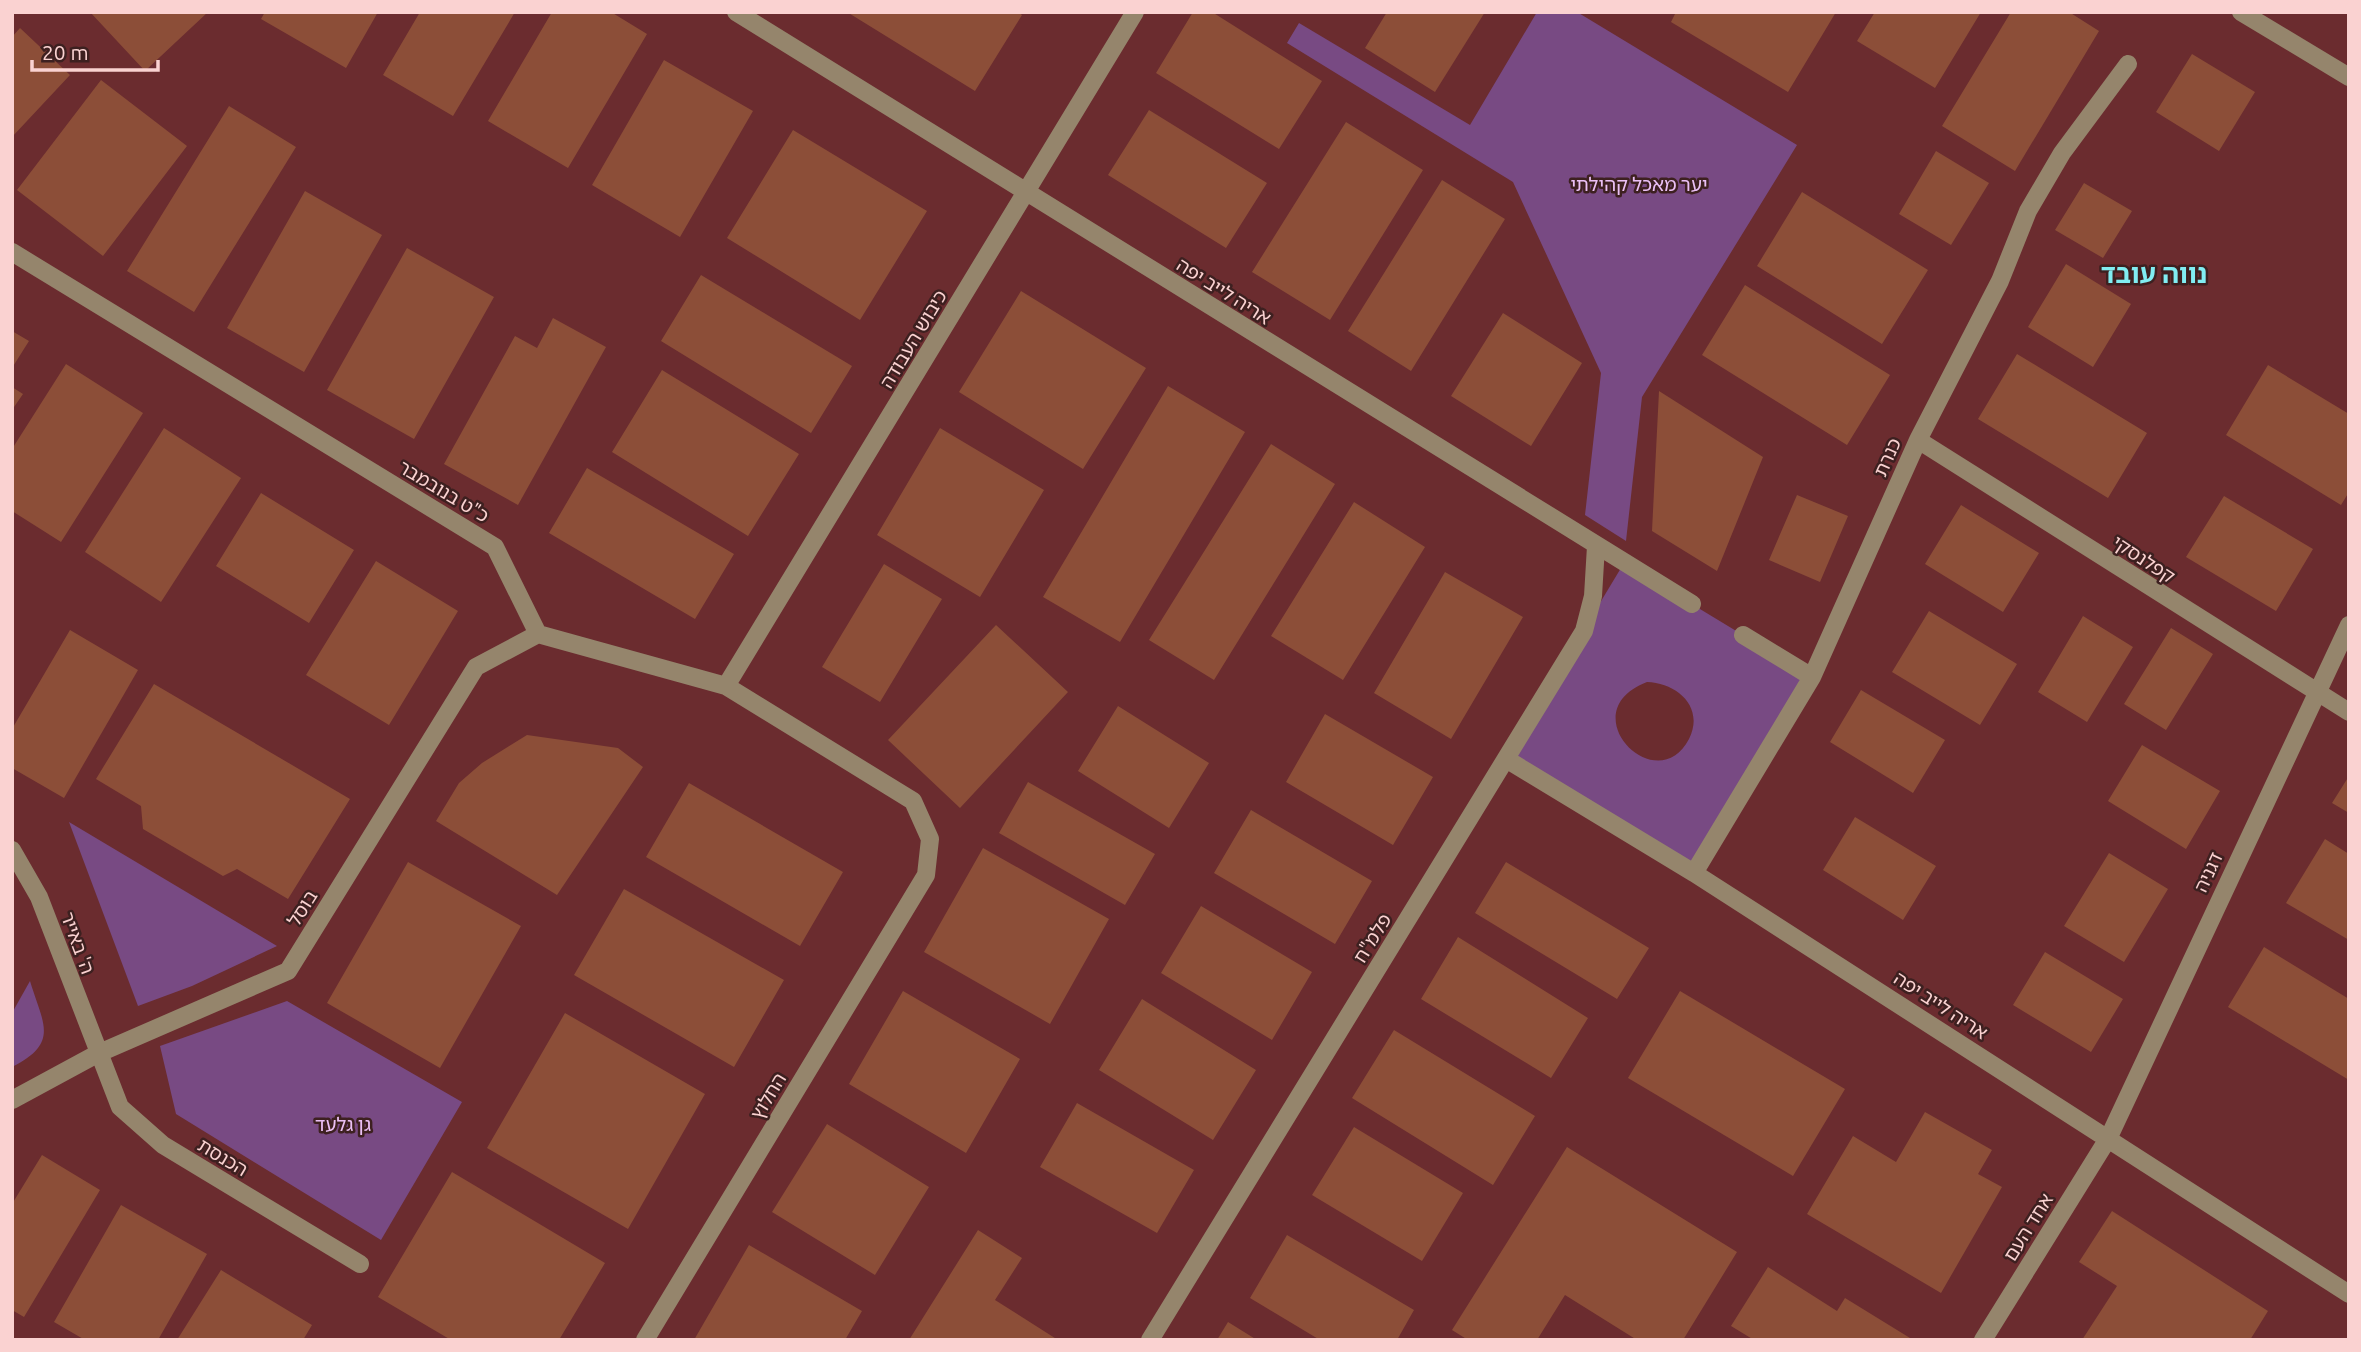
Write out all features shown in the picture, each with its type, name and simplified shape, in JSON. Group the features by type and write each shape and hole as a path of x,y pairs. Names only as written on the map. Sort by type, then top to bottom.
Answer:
{"street":[{"name":"אריה לייב יפה","path":"736,12 1692,604"},
{"name":"כיבוש העבודה","path":"726,687 1135,12"},
{"path":"2241,12 2349,77"},
{"name":"כנרת","path":"1694,873 1812,677 1918,440 2000,281 2028,211 2062,153 2128,64"},
{"name":"כ\"ט בנובמבר","path":"12,252 495,547 538,634"},
{"name":"קפלנסקי","path":"1918,440 2349,712"},
{"name":"פלמ\"ח","path":"1150,1340 1584,631 1593,596 1596,547"},
{"name":"דגניה","path":"2109,1137 2349,625"},
{"path":"538,634 726,687"},
{"name":"בוסל","path":"12,1100 97,1054 288,971 476,667 538,634"},
{"path":"1743,635 1812,677"},
{"name":"החלוץ","path":"645,1340 926,875 930,839 913,801 726,687"},
{"name":"אריה לייב יפה","path":"1506,759 1694,873 2109,1137 2349,1294"},
{"name":"ה' באייר","path":"12,850 39,897 97,1054"},
{"name":"הכנסת","path":"97,1054 120,1107 163,1145 360,1264"},
{"name":"אחד העם","path":"1983,1340 2109,1137"}],"green space":[{"name":"יער מאכל קהילתי","path":"1537,12 1577,12 1797,145 1642,397 1626,541 1585,515 1601,373 1513,182 1287,43 1299,23 1470,125"},
{"path":"1624,563 1812,677 1694,873 1506,759","holes":["1647,682 1658,683 1678,692 1691,707 1693,717 1689,739 1675,756 1658,760 1641,756 1627,745 1618,730 1616,712 1625,696"]},
{"path":"69,822 277,946 192,986 138,1006"},
{"path":"30,981 43,1021 42,1041 27,1058 12,1067 12,1013"},
{"name":"גן גלעד","path":"287,1001 462,1102 381,1240 176,1114 160,1046"}],"building":[{"path":"90,12 208,12 145,71"},
{"path":"265,12 378,12 346,68 261,19"},
{"path":"420,12 515,12 453,116 383,75"},
{"path":"552,12 611,12 647,34 568,168 488,121"},
{"path":"847,12 1018,12 1022,15 975,91"},
{"path":"1193,12 1212,12 1322,81 1279,149 1156,73"},
{"path":"1387,12 1485,12 1435,92 1365,48"},
{"path":"1676,12 1836,12 1788,92 1671,22"},
{"path":"1875,12 1981,12 1935,88 1857,41"},
{"path":"2011,12 2069,12 2099,31 2015,171 1942,126"},
{"path":"20,28 70,75 12,137 12,37"},
{"path":"2192,54 2255,92 2219,151 2156,112"},
{"path":"664,60 753,111 680,237 592,185"},
{"path":"101,80 187,146 103,256 17,190"},
{"path":"229,106 296,147 194,312 127,271"},
{"path":"1149,110 1267,183 1226,248 1108,175"},
{"path":"1346,122 1423,170 1330,320 1252,272"},
{"path":"793,130 927,211 860,320 727,238"},
{"path":"1936,151 1989,183 1951,245 1899,214"},
{"path":"1442,180 1505,219 1411,371 1348,331"},
{"path":"2084,183 2132,211 2103,258 2055,230"},
{"path":"305,191 382,235 304,372 227,328"},
{"path":"1802,192 1928,270 1882,344 1757,266"},
{"path":"407,248 494,297 414,439 327,390"},
{"path":"2066,264 2131,304 2093,367 2028,327"},
{"path":"701,275 852,366 811,433 661,341"},
{"path":"1745,285 1890,375 1847,445 1702,355"},
{"path":"1021,291 1146,368 1083,469 959,392"},
{"path":"1503,313 1582,363 1531,446 1451,396"},
{"path":"553,318 606,347 518,505 444,464 515,336 537,348"},
{"path":"12,331 29,341 12,368"},
{"path":"2017,354 2147,433 2108,498 1978,419"},
{"path":"66,364 143,413 61,542 12,511 12,449"},
{"path":"2268,365 2349,414 2349,492 2341,505 2226,435"},
{"path":"662,370 799,454 748,536 612,452"},
{"path":"1168,386 1245,432 1120,642 1043,597"},
{"path":"12,387 23,394 12,410"},
{"path":"1659,391 1763,457 1717,571 1652,531"},
{"path":"164,428 241,478 161,602 85,552"},
{"path":"940,428 1044,490 980,597 877,535"},
{"path":"1271,444 1335,484 1214,680 1149,640"},
{"path":"587,468 734,554 695,619 549,533"},
{"path":"261,493 354,550 309,623 216,566"},
{"path":"1797,495 1848,516 1820,582 1769,560"},
{"path":"2224,496 2313,549 2276,611 2186,557"},
{"path":"1354,502 1425,547 1343,680 1271,636"},
{"path":"1961,505 2039,553 2003,612 1925,564"},
{"path":"376,561 458,611 389,725 306,675"},
{"path":"884,564 942,599 880,702 822,667"},
{"path":"1445,572 1523,617 1451,739 1374,693"},
{"path":"1929,611 2017,664 1980,725 1892,672"},
{"path":"2083,616 2133,647 2087,722 2038,692"},
{"path":"996,625 1068,692 960,808 888,740"},
{"path":"2171,628 2213,654 2166,730 2124,704"},
{"path":"70,630 138,670 64,798 12,768 12,729"},
{"path":"154,684 350,799 288,899 237,869 223,876 143,829 141,806 96,779"},
{"path":"1861,690 1945,740 1913,793 1830,742"},
{"path":"1118,706 1209,763 1169,828 1078,771"},
{"path":"1325,714 1433,777 1393,845 1286,782"},
{"path":"527,735 618,748 643,767 557,895 436,821 459,783 482,763"},
{"path":"2142,745 2220,791 2186,849 2108,801"},
{"path":"2349,776 2349,813 2332,803"},
{"path":"1028,782 1155,854 1125,905 999,833"},
{"path":"689,783 843,872 800,946 646,857"},
{"path":"1251,810 1372,881 1335,944 1214,873"},
{"path":"1855,817 1936,866 1903,920 1823,870"},
{"path":"2325,839 2349,854 2349,940 2286,903"},
{"path":"983,848 1109,919 1050,1024 924,952"},
{"path":"2109,853 2168,889 2124,962 2064,926"},
{"path":"408,862 521,926 440,1068 327,1003"},
{"path":"1506,862 1649,948 1617,999 1475,913"},
{"path":"624,889 784,980 734,1067 574,975"},
{"path":"1201,906 1312,972 1272,1040 1161,973"},
{"path":"1458,937 1588,1018 1551,1078 1421,999"},
{"path":"2264,947 2349,999 2349,1080 2228,1007"},
{"path":"2045,952 2123,999 2091,1052 2013,1005"},
{"path":"903,991 1020,1059 966,1153 849,1084"},
{"path":"1680,991 1845,1089 1793,1176 1628,1078"},
{"path":"1142,999 1256,1070 1213,1140 1099,1070"},
{"path":"565,1013 705,1094 628,1229 487,1148"},
{"path":"1394,1030 1535,1116 1493,1185 1352,1098"},
{"path":"1077,1103 1194,1170 1157,1233 1040,1167"},
{"path":"1925,1112 1992,1150 1978,1174 2002,1187 1941,1293 1807,1214 1853,1136 1896,1162"},
{"path":"827,1124 929,1187 875,1275 772,1212"},
{"path":"1354,1127 1463,1193 1422,1261 1312,1195"},
{"path":"1567,1147 1737,1252 1683,1340 1637,1340 1565,1295 1537,1340 1468,1340 1452,1330"},
{"path":"42,1155 100,1190 24,1317 12,1310 12,1204"},
{"path":"452,1172 605,1263 559,1340 451,1340 378,1297"},
{"path":"121,1205 207,1254 158,1340 85,1340 54,1322"},
{"path":"2112,1211 2268,1311 2250,1340 2082,1340 2117,1286 2079,1262"},
{"path":"978,1230 1022,1258 995,1300 1058,1340 909,1340"},
{"path":"1287,1235 1414,1310 1397,1340 1320,1340 1250,1298"},
{"path":"749,1245 862,1311 845,1340 694,1340"},
{"path":"1768,1267 1837,1311 1845,1298 1910,1338 1754,1340 1731,1326"},
{"path":"221,1270 312,1325 303,1340 177,1340"},
{"path":"1228,1322 1257,1340 1217,1340"}],"district":[{"name":"נווה עובד","path":"2154,273"}]}
